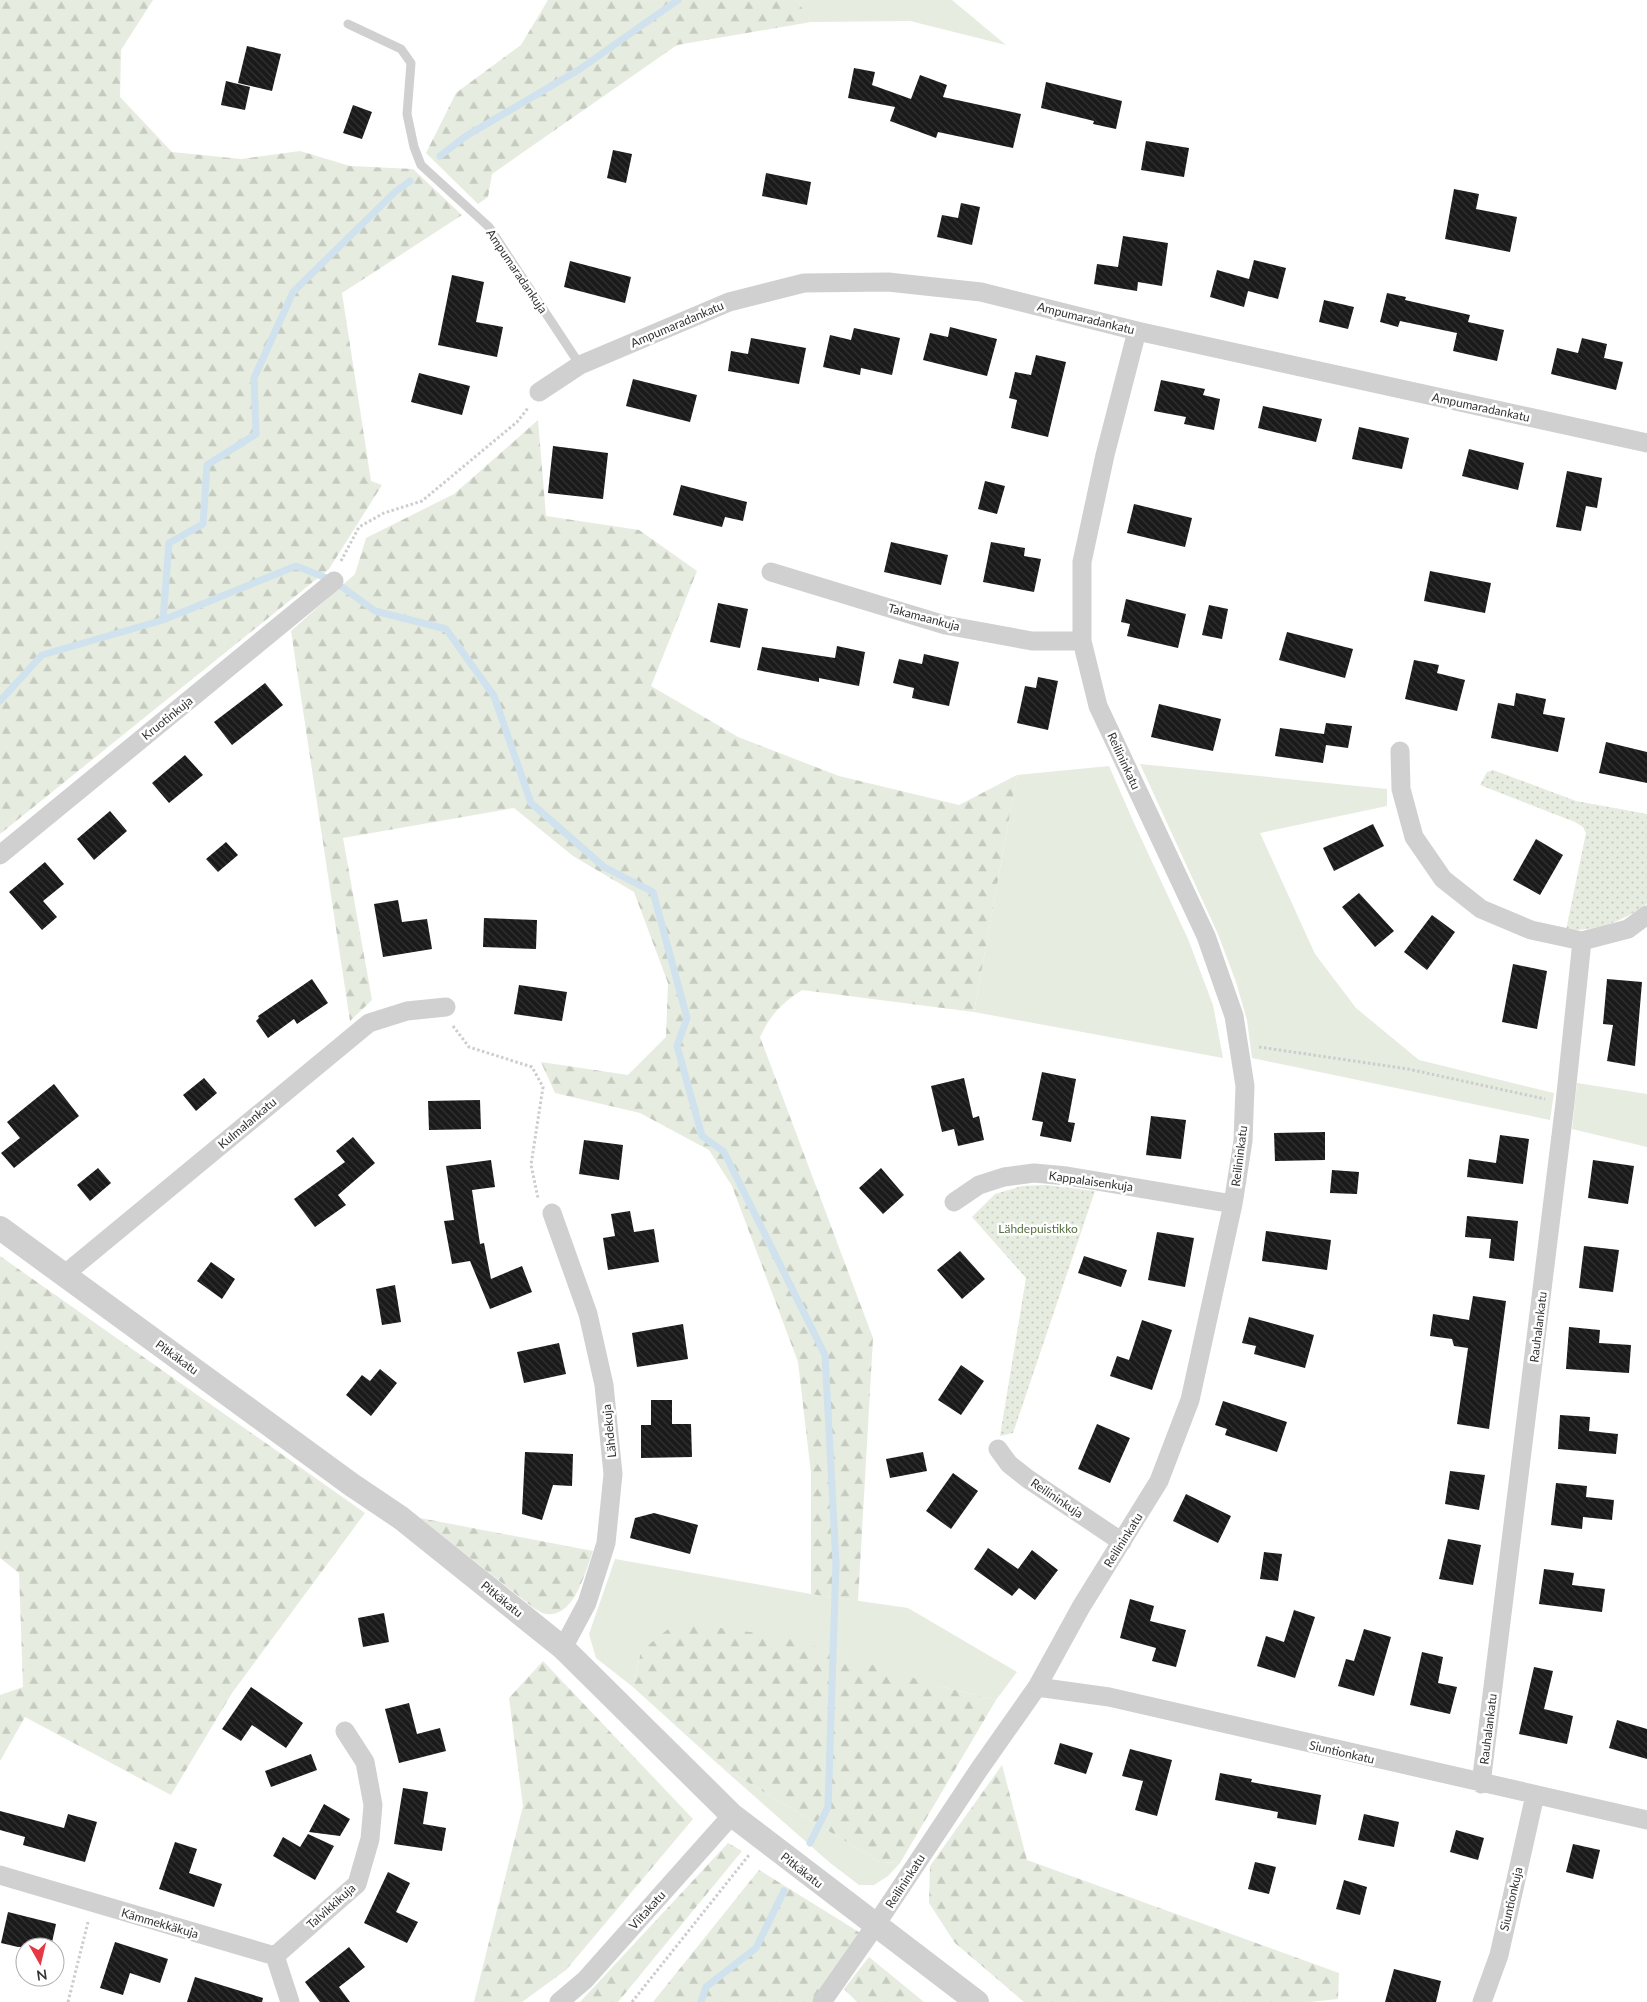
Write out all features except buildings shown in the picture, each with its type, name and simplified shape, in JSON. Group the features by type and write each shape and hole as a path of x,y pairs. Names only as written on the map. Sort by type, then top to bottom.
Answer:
{"street":[{"name":"Ampumaradankatu","path":"539,392 580,365 729,302 804,283 888,282 981,292 1137,331 1647,443"},
{"name":"Reilininkatu","path":"822,2002 1037,1687 1081,1607 1159,1481 1190,1400 1233,1204 1243,1141 1245,1086 1240,1044 1234,1016 1206,936 1098,706 1082,641 1082,562 1105,455 1137,331"},
{"name":"Takamaankuja","path":"771,572 945,625 1032,641 1082,641"},
{"name":"Kruotinkuja","path":"0,855 334,581"},
{"path":"1400,751 1401,789 1414,837 1443,879 1481,909 1531,930 1582,941 1628,929 1647,915"},
{"name":"Rauhalankatu","path":"1482,1784 1565,1103 1582,941"},
{"name":"Kulmalankatu","path":"65,1274 369,1023 407,1011 446,1007"},
{"name":"Kappalaisenkuja","path":"954,1202 979,1185 1004,1177 1034,1173 1067,1176 1233,1204"},
{"name":"Lähdekuja","path":"552,1213 590,1323 604,1385 613,1474 606,1543 587,1602 563,1648"},
{"name":"Pitkäkatu","path":"0,1228 352,1485 401,1518 563,1648 732,1815 977,2002"},
{"name":"Reilininkuja","path":"998,1449 1009,1464 1022,1474 1122,1542"},
{"name":"Siuntionkatu","path":"1037,1687 1108,1698 1647,1820"},
{"name":"Talvikkikuja","path":"275,1956 357,1884 370,1839 373,1805 365,1762 345,1731"},
{"name":"Siuntionkuja","path":"1482,2002 1498,1955 1535,1795"},
{"name":"Viitakatu","path":"559,2002 585,1980 732,1815"},
{"name":"Kämmekkäkuja","path":"0,1875 93,1904 275,1956"},
{"path":"275,1956 290,2002"}],"lane":[{"name":"Ampumaradankuja","path":"348,24 401,49 411,63 407,114 414,147 422,165 489,227 580,365"}],"path":[{"path":"334,581 344,553 359,527 384,513 422,501 517,422 539,392"},
{"path":"446,1007 454,1029 469,1047 532,1067 542,1088 531,1165 536,1197 552,1213"},
{"path":"1240,1044 1408,1069 1565,1103"},
{"path":"632,2002 761,1839"},
{"path":"68,2002 93,1904"}],"green space":[{"path":"0,0 153,0 121,50 120,97 172,152 241,159 300,151 350,166 413,169 462,215 342,293 371,481 382,485 329,569 0,834"},
{"path":"548,0 797,0 811,22 677,45 492,174 488,197 478,204 426,153 456,93 521,45"},
{"path":"797,0 952,0 1006,45 910,21 811,22"},
{"path":"538,420 546,516 639,530 697,571 651,686 738,737 839,776 959,805 1017,775 974,1012 802,990 777,1010 760,1037 873,1338 858,1601 811,1594 811,1473 798,1362 732,1186 709,1150 640,1113 555,1093 541,1062 628,1075 666,1037 668,983 634,892 573,856 514,808 343,838 372,1000 350,1021 291,631 355,574 366,538 454,494"},
{"path":"1140,764 1387,789 1387,806 1260,833 1315,954 1356,1008 1419,1060 1554,1093 1550,1120 1252,1058 1247,1020 1236,982 1218,934"},
{"path":"1109,766 1188,939 1213,1005 1223,1058 974,1012 1017,775"},
{"path":"1493,770 1576,801 1647,814 1647,904 1628,916 1609,924 1588,929 1566,930 1586,833 1583,827 1575,822 1480,785 1487,772"},
{"path":"1577,1083 1647,1094 1647,1147 1572,1129"},
{"name":"Lähdepuistikko","path":"1046,1185 1095,1191 1013,1433 1000,1436 1026,1278 972,1217 995,1194 1022,1186"},
{"path":"0,1256 365,1513 232,1693 171,1795 25,1717 0,1761 0,1695 23,1687 19,1573 0,1558"},
{"path":"420,1518 593,1551 582,1581 571,1601 556,1614 545,1614 535,1609"},
{"path":"615,1559 811,1594 908,1608 1017,1672 996,1700 939,1686 641,1651 633,1687 596,1658 589,1634"},
{"path":"677,1622 786,1637 939,1686 996,1700 900,1863 880,1862 719,1765 633,1687 641,1651"},
{"path":"543,1661 693,1819 566,1970 522,2002 474,2002 523,1806 509,1698"},
{"path":"719,1765 880,1862 900,1863 888,1876 874,1885 859,1885 829,1862"},
{"path":"1002,1765 1027,1860 1339,1973 1338,1999 1310,2002 1024,2002 955,1943 929,1903 930,1866"},
{"path":"728,1843 742,1851 618,2002 580,2002"},
{"path":"759,1870 862,1934 813,2002 653,2002"},
{"path":"869,1957 924,2002 857,2002 844,1989"}],"waterway":[{"path":"440,156 466,136 580,69 678,0"},
{"path":"0,701 42,655 163,620 169,543 203,524 207,465 256,434 254,378 293,292 395,192 410,181"},
{"path":"163,620 296,566 334,581 375,611 446,629 494,696 531,803 604,867 653,892 687,1018 677,1046 702,1136 724,1152 825,1355 836,1563 828,1807 810,1843"},
{"path":"701,2002 706,1987 756,1948 784,1891"}]}
